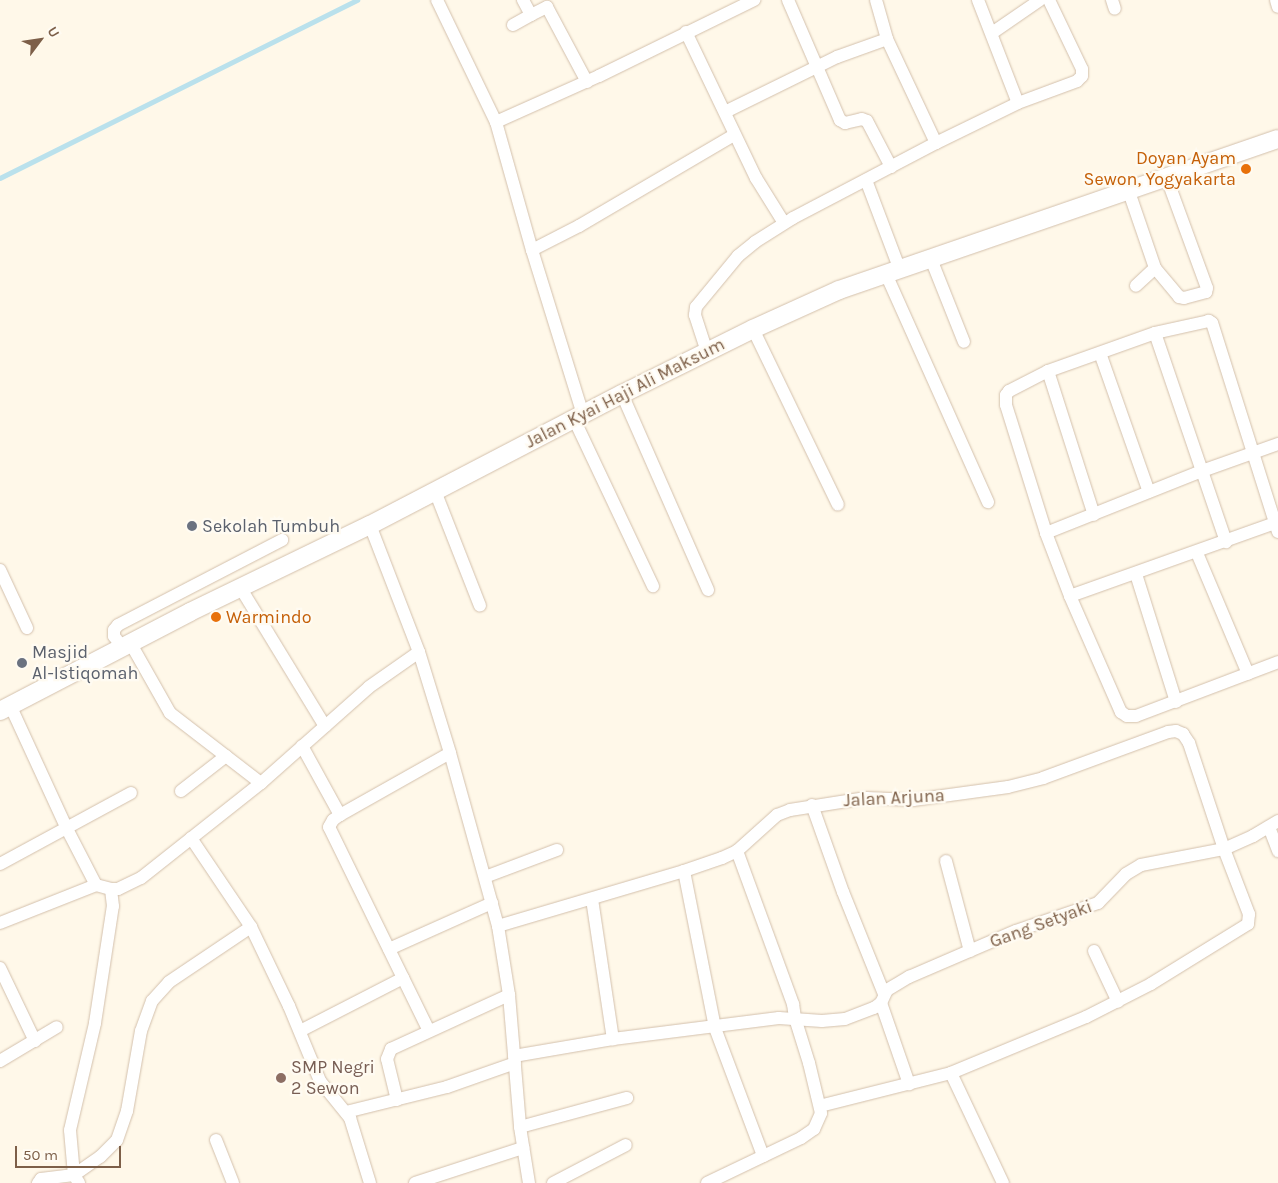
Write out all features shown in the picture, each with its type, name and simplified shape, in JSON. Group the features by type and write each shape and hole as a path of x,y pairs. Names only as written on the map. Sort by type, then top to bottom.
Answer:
{"street":[{"path":"437,0 496,122 579,417 653,586"},
{"path":"523,0 531,15"},
{"path":"496,122 587,82 754,0"},
{"path":"788,0 840,120 845,124 862,119 867,121 891,167"},
{"path":"876,0 887,39 936,143"},
{"path":"978,0 1018,103"},
{"path":"992,33 1040,0"},
{"path":"707,352 695,315 698,302 738,256 784,223 936,143 1018,103 1077,81 1082,76 1082,69 1049,0"},
{"path":"1276,0 1278,7"},
{"path":"513,25 547,7 587,82"},
{"path":"686,32 756,178 784,223"},
{"path":"724,112 816,66 887,39"},
{"path":"532,250 579,226 734,135"},
{"name":"Jalan Kyai Haji Ali Maksum","path":"5,708 190,612 370,525 622,394 753,329 839,290 1128,189 1278,139"},
{"path":"1128,189 1155,268 1180,297 1184,298 1206,292 1207,288 1166,176"},
{"path":"866,180 893,272 988,502"},
{"path":"931,259 964,342"},
{"path":"1136,286 1155,268"},
{"path":"1070,596 1277,526 1252,453 1212,323 1206,321 1155,333 1048,371 1009,391 1006,399 1046,533 1070,596 1121,712 1127,716 1136,716 1278,662"},
{"path":"753,329 838,505"},
{"path":"1155,333 1226,542"},
{"path":"1100,352 1149,492"},
{"path":"1048,371 1094,515"},
{"path":"622,394 708,590"},
{"path":"1046,533 1202,471 1278,444"},
{"path":"435,491 480,606"},
{"path":"370,525 419,652 450,753 498,926 509,995 520,1127 529,1183"},
{"path":"261,782 170,713 127,646 114,636 116,627 178,592 282,540"},
{"path":"1197,553 1248,674"},
{"path":"0,570 27,628"},
{"path":"1136,574 1176,702"},
{"path":"240,587 325,726"},
{"path":"178,592 190,612"},
{"path":"0,923 96,885 110,890 141,878 261,782 369,688 419,652"},
{"path":"5,708 96,885"},
{"name":"Jalan Arjuna","path":"498,926 684,871 737,851 777,815 812,805 866,798 914,800 1008,787 1043,778 1176,730 1183,734 1189,743 1224,849"},
{"path":"302,746 340,814"},
{"path":"430,1031 329,830 333,820 340,814 450,753"},
{"path":"181,791 226,756"},
{"path":"0,864 131,793"},
{"path":"812,805 883,999 909,1084"},
{"path":"1273,824 1278,851"},
{"name":"Gang Setyaki","path":"346,1112 448,1087 514,1060 612,1039 795,1018 811,1021 833,1021 874,1008 883,999 887,990 900,981 1016,931 1098,903 1126,874 1141,865 1224,849 1273,824"},
{"path":"191,838 251,927 300,1031 320,1081 346,1112 353,1127 370,1183"},
{"path":"820,1106 951,1073 1118,1002 1248,924 1249,914 1224,849"},
{"path":"485,877 557,850"},
{"path":"707,1183 809,1133 818,1123 820,1106 795,1018 793,1004 737,851"},
{"path":"946,861 970,951"},
{"path":"684,871 715,1028 763,1156"},
{"path":"76,1179 70,1130 95,1023 112,906 110,890"},
{"path":"592,899 612,1039"},
{"path":"389,949 492,903"},
{"path":"38,1183 41,1179 76,1179 117,1140 122,1128 141,1031 152,1001 169,982 251,927"},
{"path":"1094,951 1118,1002"},
{"path":"0,968 35,1041"},
{"path":"300,1031 404,978"},
{"path":"397,1100 387,1059 388,1052 395,1046 509,995"},
{"path":"0,1061 58,1027"},
{"path":"951,1073 1003,1183"},
{"path":"520,1127 626,1098"},
{"path":"216,1140 233,1183"},
{"path":"553,1183 626,1145"},
{"path":"415,1183 523,1148"}],"waterway":[{"path":"0,178 357,0"}],"place":[{"name":"Doyan Ayam Sewon, Yogyakarta","path":"1246,169"},
{"name":"Sekolah Tumbuh","path":"192,526"},
{"name":"Warmindo","path":"216,617"},
{"name":"Masjid Al-Istiqomah","path":"22,663"},
{"name":"SMP Negri 2 Sewon","path":"281,1078"}]}
